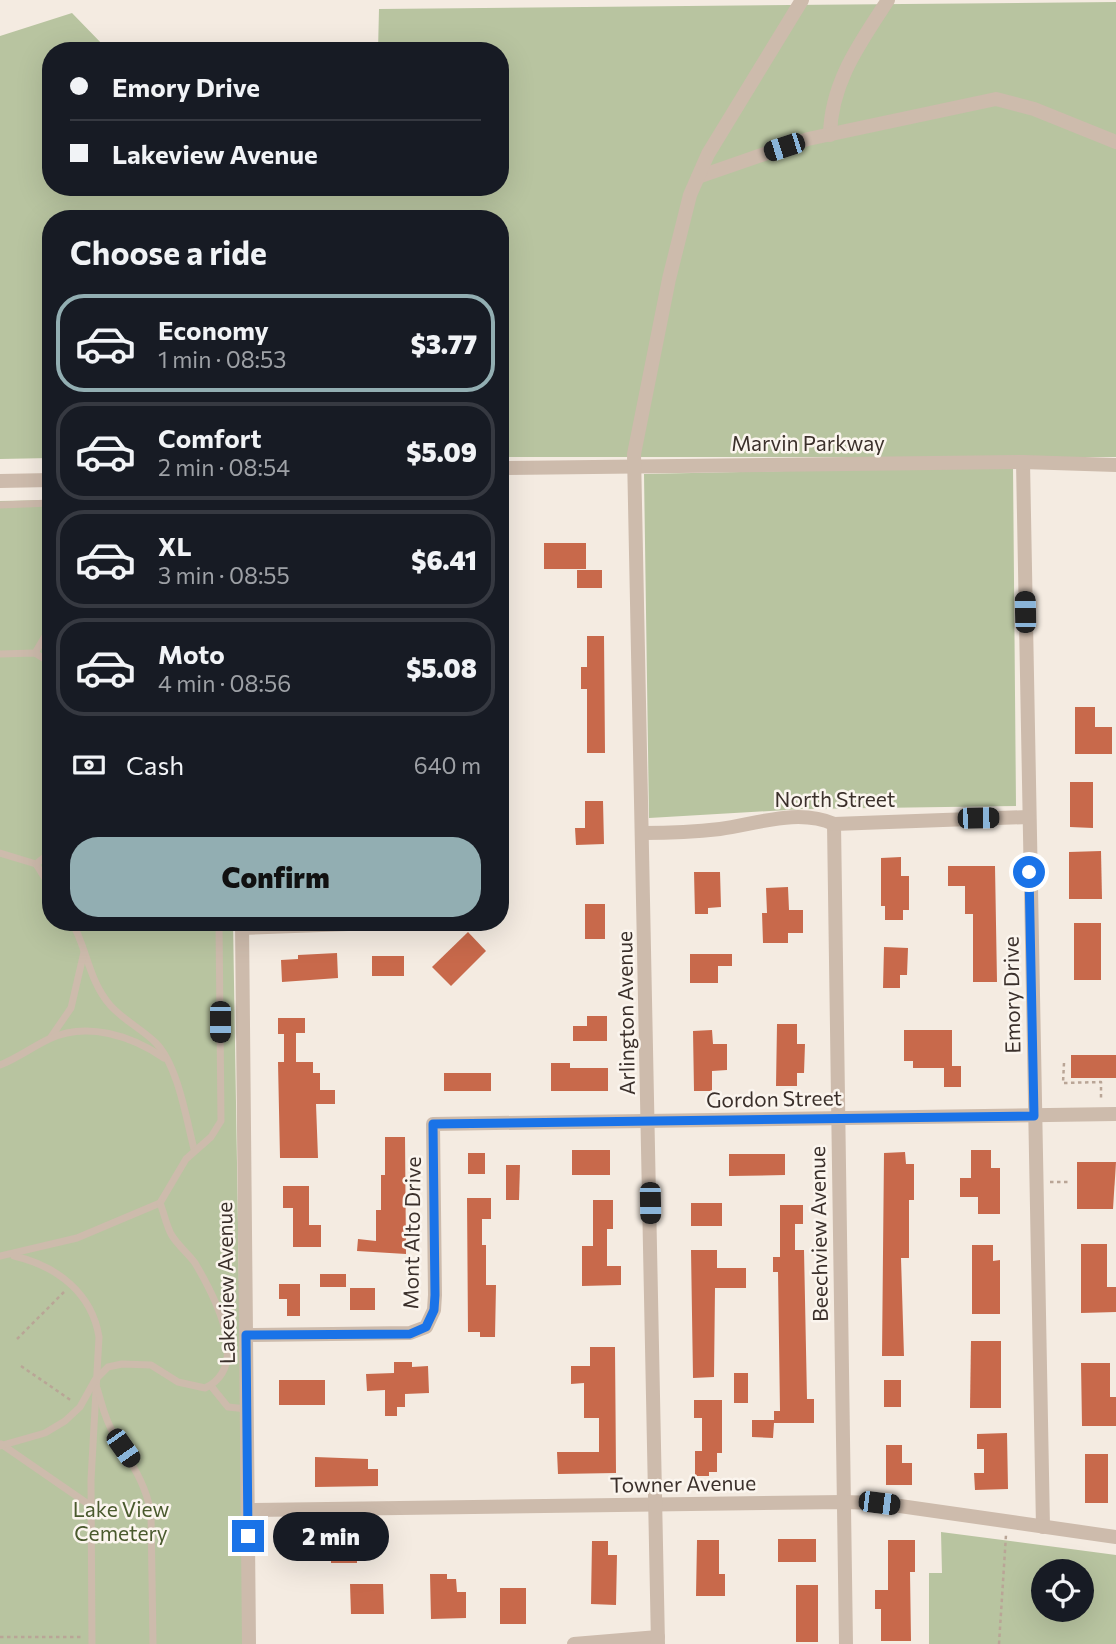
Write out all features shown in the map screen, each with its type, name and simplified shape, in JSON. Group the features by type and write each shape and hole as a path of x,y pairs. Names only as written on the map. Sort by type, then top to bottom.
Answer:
{"street":[{"name":"Arlington Avenue","path":"658,1641 634,454 668,279 690,195 708,154 802,0"},
{"path":"830,135 832,105 847,65 888,0"},
{"path":"698,177 808,139 996,99 1034,109 1116,142"},
{"name":"Marvin Parkway","path":"509,468 636,464 1023,462 1116,465"},
{"name":"Emory Drive","path":"1023,462 1043,1527"},
{"path":"0,481 42,480"},
{"name":"North Street","path":"643,833 693,831 786,818 815,819 834,824 1028,817"},
{"name":"Beechview Avenue","path":"834,824 846,1644"},
{"name":"Lakeview Avenue","path":"242,931 250,1644"},
{"name":"Gordon Street","path":"433,1124 1116,1114"},
{"name":"Mont Alto Drive","path":"246,1335 410,1334 426,1327 434,1310 435,1295 433,1124"},
{"name":"Towner Avenue","path":"248,1510 879,1503 1116,1537"},
{"path":"573,1644 658,1641"}],"lane":[{"path":"0,505 42,503"},
{"path":"35,653 42,641"},
{"path":"0,654 35,653 42,657"},
{"path":"0,853 36,864 42,874"},
{"path":"36,864 42,859"},
{"path":"76,931 90,974 110,1006 156,1044 169,1061 194,1149"},
{"path":"12,1256 77,1238 160,1203 194,1149 211,1137 221,1121 219,931"},
{"path":"0,1065 23,1056 50,1038 71,1008 84,949"},
{"path":"50,1038 85,1032 117,1034 144,1045 169,1061"},
{"path":"1,1445 45,1433 80,1407 95,1380 108,1367 122,1364 151,1365 178,1382 205,1388 222,1376 228,1361 228,1340 199,1271 169,1231 160,1203"},
{"path":"0,1255 40,1264 72,1284 90,1304 97,1321 99,1338 95,1380 92,1506 92,1644"},
{"path":"95,1380 105,1416 147,1492 150,1513 153,1644"},
{"path":"211,1385 228,1407 247,1409"},
{"path":"1,1445 92,1506"}],"path":[{"path":"1064,1063 1063,1083 1101,1082 1101,1104"},
{"path":"1036,1182 1071,1182"},
{"path":"18,1339 72,1284"},
{"path":"21,1366 80,1407"},
{"path":"999,1644 1007,1521"},
{"path":"0,1637 80,1636 92,1644"}],"green space":[{"path":"1116,2 1116,457 509,457 509,210 42,210 42,458 0,459 0,36 72,13 100,42 42,42 42,196 509,196 509,42 378,42 379,9"},
{"path":"1013,466 1016,806 803,809 649,818 644,474"},
{"name":"Lake View Cemetery","path":"42,500 42,931 233,931 245,1644 0,1644 0,501"},
{"path":"941,1532 1116,1555 1116,1644 929,1644 929,1573 942,1573"}],"building":[{"path":"544,543 586,543 586,569 544,569"},
{"path":"577,570 602,570 602,588 577,588"},
{"path":"587,636 604,636 605,753 587,753 587,689 581,689 581,667 587,667"},
{"path":"1075,707 1095,707 1095,727 1112,727 1112,754 1075,754"},
{"path":"1070,782 1093,782 1093,828 1070,827"},
{"path":"585,801 603,801 604,844 576,845 575,828 585,828"},
{"path":"1101,851 1102,899 1069,899 1069,852"},
{"path":"901,857 901,876 909,876 909,910 903,910 903,920 885,920 885,906 881,906 881,858"},
{"path":"948,866 995,866 997,982 973,982 973,914 965,914 965,886 948,886"},
{"path":"694,872 720,872 721,907 708,908 708,914 695,914"},
{"path":"788,887 789,910 803,910 803,933 788,933 788,943 763,943 762,913 767,913 766,888"},
{"path":"585,904 605,904 605,939 585,939"},
{"path":"1074,923 1101,923 1101,980 1074,980"},
{"path":"468,932 486,951 451,986 432,967"},
{"path":"884,947 908,948 907,975 900,975 900,988 883,988"},
{"path":"337,953 338,978 282,982 281,960 298,959 298,955"},
{"path":"690,954 732,954 732,966 718,966 718,983 690,983"},
{"path":"372,956 404,956 404,976 372,976"},
{"path":"587,1016 607,1016 607,1041 573,1041 573,1026 587,1026"},
{"path":"278,1018 305,1018 305,1033 296,1033 296,1062 313,1062 313,1073 320,1073 320,1090 335,1090 335,1104 316,1104 318,1158 280,1158 278,1062 284,1062 284,1034 278,1034"},
{"path":"777,1024 797,1024 797,1044 805,1044 804,1073 797,1073 797,1086 776,1086"},
{"path":"712,1030 713,1044 727,1044 727,1070 712,1071 712,1091 694,1091 693,1031"},
{"path":"904,1030 952,1030 952,1066 961,1066 961,1087 944,1087 944,1068 913,1068 913,1061 904,1061"},
{"path":"1071,1055 1116,1055 1116,1078 1071,1078"},
{"path":"551,1063 570,1063 570,1068 608,1068 608,1091 551,1091"},
{"path":"444,1073 491,1073 491,1091 444,1091"},
{"path":"385,1137 405,1137 406,1254 357,1251 358,1239 376,1241 376,1210 381,1210 381,1175 385,1175"},
{"path":"572,1150 610,1150 610,1175 572,1175"},
{"path":"971,1150 991,1150 991,1168 1000,1168 1000,1214 978,1214 978,1197 960,1197 960,1178 971,1178"},
{"path":"905,1152 906,1164 914,1164 914,1200 909,1200 909,1258 901,1258 904,1356 882,1356 884,1153"},
{"path":"468,1153 485,1153 485,1174 468,1174"},
{"path":"729,1154 785,1154 785,1175 729,1176"},
{"path":"1077,1162 1116,1162 1113,1209 1077,1209"},
{"path":"506,1165 520,1165 519,1200 506,1200"},
{"path":"283,1186 309,1186 309,1225 321,1225 321,1247 293,1247 293,1208 283,1208"},
{"path":"467,1198 491,1198 491,1219 482,1219 482,1245 486,1245 486,1285 496,1285 495,1337 480,1337 480,1332 468,1332"},
{"path":"593,1200 613,1200 613,1229 607,1229 607,1266 621,1266 621,1285 582,1286 582,1246 593,1246"},
{"path":"691,1203 722,1203 722,1226 691,1226"},
{"path":"780,1205 803,1205 803,1224 795,1224 795,1250 804,1250 807,1399 814,1399 814,1423 774,1423 773,1438 752,1437 752,1420 774,1420 774,1411 780,1411 778,1272 773,1272 773,1257 780,1257"},
{"path":"1081,1244 1107,1244 1107,1287 1116,1287 1116,1312 1081,1313"},
{"path":"972,1245 993,1245 993,1261 1000,1260 1000,1314 972,1314"},
{"path":"691,1250 717,1250 717,1268 746,1268 746,1288 715,1288 714,1377 693,1378"},
{"path":"320,1274 346,1274 346,1287 320,1287"},
{"path":"279,1284 300,1284 300,1316 287,1316 287,1299 279,1299"},
{"path":"350,1288 375,1288 375,1310 350,1310"},
{"path":"971,1341 1001,1341 1001,1408 970,1408"},
{"path":"590,1347 615,1347 616,1473 558,1474 557,1452 599,1452 599,1418 584,1418 584,1383 571,1384 571,1366 590,1366"},
{"path":"394,1362 412,1362 412,1367 428,1366 429,1393 405,1394 405,1407 397,1407 397,1416 385,1416 385,1390 367,1391 366,1374 394,1373"},
{"path":"1081,1363 1110,1363 1110,1397 1116,1397 1116,1426 1082,1426"},
{"path":"734,1373 748,1373 748,1403 734,1403"},
{"path":"279,1380 325,1380 325,1405 279,1405"},
{"path":"884,1380 901,1380 901,1407 884,1407"},
{"path":"694,1400 722,1400 722,1453 717,1453 717,1472 709,1472 709,1476 695,1476 695,1451 702,1451 702,1418 694,1418"},
{"path":"1007,1433 1008,1489 975,1490 974,1473 984,1473 984,1449 977,1449 977,1434"},
{"path":"886,1445 902,1445 902,1463 912,1463 912,1485 886,1485"},
{"path":"1085,1454 1108,1454 1108,1503 1085,1503"},
{"path":"315,1457 368,1459 368,1469 378,1469 378,1486 315,1487"},
{"path":"331,1538 357,1538 357,1563 331,1563"},
{"path":"778,1539 816,1539 816,1562 778,1562"},
{"path":"697,1540 719,1540 719,1574 725,1574 725,1596 696,1596"},
{"path":"888,1540 915,1540 915,1572 910,1572 911,1641 881,1641 881,1609 875,1609 875,1590 888,1590"},
{"path":"592,1541 608,1541 608,1555 617,1555 616,1605 591,1604"},
{"path":"430,1574 447,1574 447,1579 456,1579 457,1592 466,1592 466,1618 431,1619"},
{"path":"350,1584 383,1584 384,1614 351,1614"},
{"path":"796,1585 818,1585 818,1642 796,1642"},
{"path":"500,1588 526,1588 526,1624 500,1624"}],"route":[{"path":"248,1536 246,1335 410,1334 423,1331 435,1304 433,1124 1034,1116 1029,872"}]}
